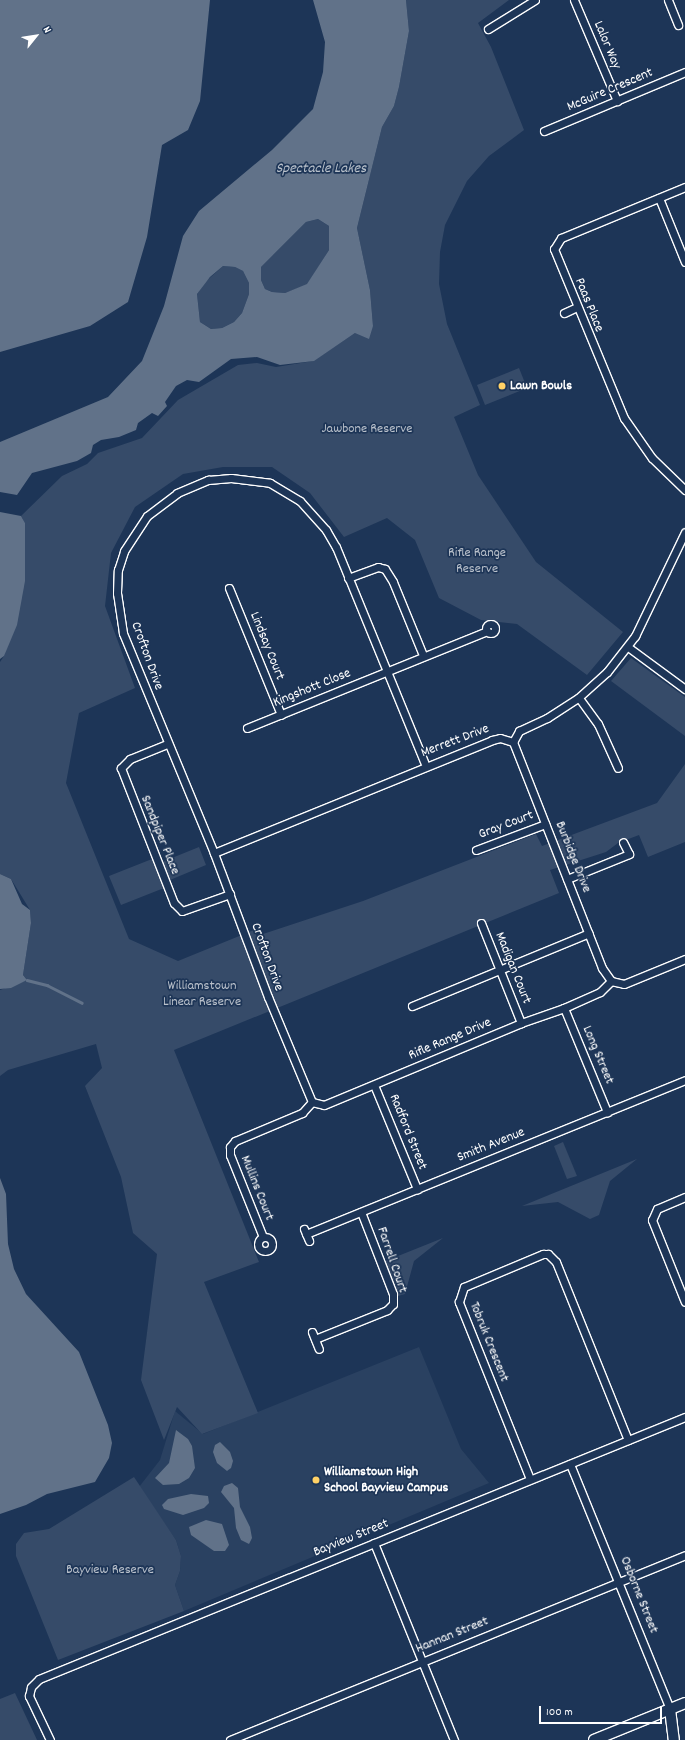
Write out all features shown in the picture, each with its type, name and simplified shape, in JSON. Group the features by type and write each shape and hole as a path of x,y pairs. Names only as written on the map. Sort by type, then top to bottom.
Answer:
{"street":[{"path":"488,30 535,0"},
{"name":"Lalor Way","path":"574,0 616,101"},
{"path":"668,0 678,25"},
{"name":"McGuire Crescent","path":"544,131 685,72"},
{"name":"Paas Place","path":"685,187 561,238 556,243 554,254 624,418 652,458 685,490"},
{"path":"659,198 685,262"},
{"path":"564,313 577,307"},
{"name":"Crofton Drive","path":"312,1102 268,997 214,853 167,744 123,633 118,600 118,570 124,550 146,516 176,493 208,480 231,478 270,483 285,490 313,514 336,547 386,672 426,766"},
{"path":"513,742 520,731 552,715 579,698 607,672 628,647 640,627 685,532"},
{"path":"348,578 379,567 385,569 395,585 423,655"},
{"name":"Lindsay Court","path":"228,588 281,715"},
{"name":"Kingshott Close","path":"247,728 386,672 423,655 445,650 487,631"},
{"path":"628,647 685,688"},
{"path":"579,698 598,724 618,768"},
{"name":"Merrett Drive","path":"214,853 492,740 500,738 513,742"},
{"name":"Burbidge Drive","path":"513,742 602,968 611,981"},
{"name":"Sandpiper Place","path":"167,744 130,759 121,768 174,903 182,911 230,894"},
{"name":"Gray Court","path":"476,850 545,824"},
{"path":"568,879 628,854 623,842"},
{"name":"Madigan Court","path":"481,923 521,1023"},
{"path":"412,1006 589,933"},
{"path":"611,981 624,984 685,959"},
{"name":"Rifle Range Drive","path":"312,1102 324,1105 374,1085 521,1023 564,1008 600,992 611,981"},
{"name":"Long Street","path":"564,1008 607,1112"},
{"name":"Smith Avenue","path":"306,1235 685,1080"},
{"name":"Radford Street","path":"374,1085 417,1189"},
{"name":"Mullins Court","path":"263,1237 231,1160 230,1149 239,1139 302,1113 312,1102"},
{"path":"685,1196 657,1209 652,1220 685,1302"},
{"name":"Farrell Court","path":"315,1339 387,1310 393,1304 393,1294 360,1212"},
{"name":"Tobruk Crescent","path":"530,1479 459,1302 459,1294 464,1287 543,1254 548,1254 556,1262 628,1440"},
{"path":"312,1332 319,1349"},
{"name":"Bayview Street","path":"50,1740 31,1700 30,1687 42,1678 685,1417"},
{"name":"Osborne Street","path":"570,1464 670,1709 674,1740"},
{"path":"374,1543 454,1740"},
{"name":"Hannan Street","path":"230,1740 685,1555"},
{"path":"594,1740 685,1703"}],"shaded area":[{"name":"Williamstown High School Bayview Campus","path":"419,1347 461,1449 489,1483 184,1611 175,1585 180,1571 181,1556 176,1540 139,1487 160,1460 175,1411 203,1434"}],"green space":[{"name":"Jawbone Reserve","path":"406,0 509,0 478,23 491,47 524,130 489,156 467,181 445,225 440,252 439,284 447,324 480,405 454,417 478,475 536,562 623,632 587,675 517,624 481,620 439,598 415,540 387,518 344,537 310,493 272,467 223,467 183,474 135,507 111,553 105,606 135,688 79,713 66,783 129,939 178,961 254,930 257,936 363,901 536,834 542,846 657,803 685,764 685,842 648,857 639,835 618,843 606,852 550,870 559,893 174,1050 259,1262 204,1282 258,1413 202,1434 177,1407 164,1440 141,1380 157,1254 133,1233 121,1177 85,1086 102,1068 96,1044 8,1070 0,1076 0,990 27,980 23,975 31,923 30,910 11,879 0,874 0,662 4,656 25,523 21,516 62,476 87,464 98,453 142,438 178,400 238,365 257,363 276,367 313,361 355,333 373,326 370,290 357,228 382,127 394,106 399,87 409,31"},
{"path":"318,219 329,226 329,250 307,285 285,293 272,292 265,289 261,280 261,267 306,222"},
{"path":"223,266 235,267 243,271 249,283 249,294 242,313 234,322 222,328 211,329 200,322 197,294 204,283"},
{"name":"Lawn Bowls","path":"519,368 527,388 485,405 477,385"},
{"path":"631,658 685,697 685,736 611,681"},
{"path":"199,847 206,865 170,880 164,888 121,905 109,876 152,859 162,862"},
{"path":"563,1142 577,1176 567,1179 554,1146"},
{"path":"637,1159 610,1181 599,1215 590,1219 558,1202 522,1206"},
{"path":"443,1238 414,1261 405,1294 398,1296 383,1262"},
{"name":"Bayview Reserve","path":"134,1477 176,1540 181,1556 180,1571 175,1585 184,1611 58,1660 16,1556 16,1544 24,1533 49,1529"},
{"path":"15,1693 37,1740 0,1740 0,1699"}],"water":[{"path":"0,0 210,0 200,101 188,130 162,145 147,237 128,302 90,326 0,352"},
{"name":"Spectacle Lakes","path":"313,0 406,0 409,31 399,87 394,106 382,127 357,228 370,290 373,326 369,339 355,333 314,361 280,365 257,357 231,359 199,382 187,380 176,386 165,402 167,406 158,416 152,413 138,423 136,430 119,437 101,440 93,445 91,453 77,461 32,473 17,495 0,492 0,442 108,397 142,361 164,306 183,236 199,211 272,150 313,109 323,72 325,42","holes":["318,219 329,226 329,250 307,284 285,293 272,292 265,289 261,280 261,267 306,222","223,266 235,267 243,271 249,283 249,294 242,313 234,322 222,328 211,329 200,322 197,294 210,277"]},
{"path":"0,512 21,516 25,523 25,581 17,625 4,656 0,659"},
{"path":"0,874 11,879 22,904 30,910 31,923 23,975 27,980 11,988 0,989"},
{"path":"0,1178 6,1194 8,1244 14,1269 26,1294 79,1352 108,1425 112,1443 109,1458 95,1482 47,1494 26,1505 0,1514"},
{"path":"176,1430 188,1439 192,1446 195,1468 189,1478 179,1484 163,1485 155,1478 169,1463"},
{"path":"220,1442 230,1452 233,1461 231,1468 227,1471 217,1463 213,1452 215,1445"},
{"path":"232,1483 238,1488 240,1507 250,1527 252,1538 249,1544 241,1540 236,1528 234,1508 221,1492 224,1486"},
{"path":"191,1494 208,1496 209,1503 204,1508 183,1515 164,1509 162,1505 168,1499"},
{"path":"206,1520 222,1524 229,1545 225,1551 214,1551 191,1535 189,1527"}],"waterway":[{"path":"27,980 47,985 82,1003"}],"place":[{"name":"Lawn Bowls","path":"502,386"},
{"name":"Williamstown High School Bayview Campus","path":"316,1480"}],"park label":[{"name":"Rifle Range Reserve","path":"477,562"},
{"name":"Williamstown Linear Reserve","path":"202,994"}]}
